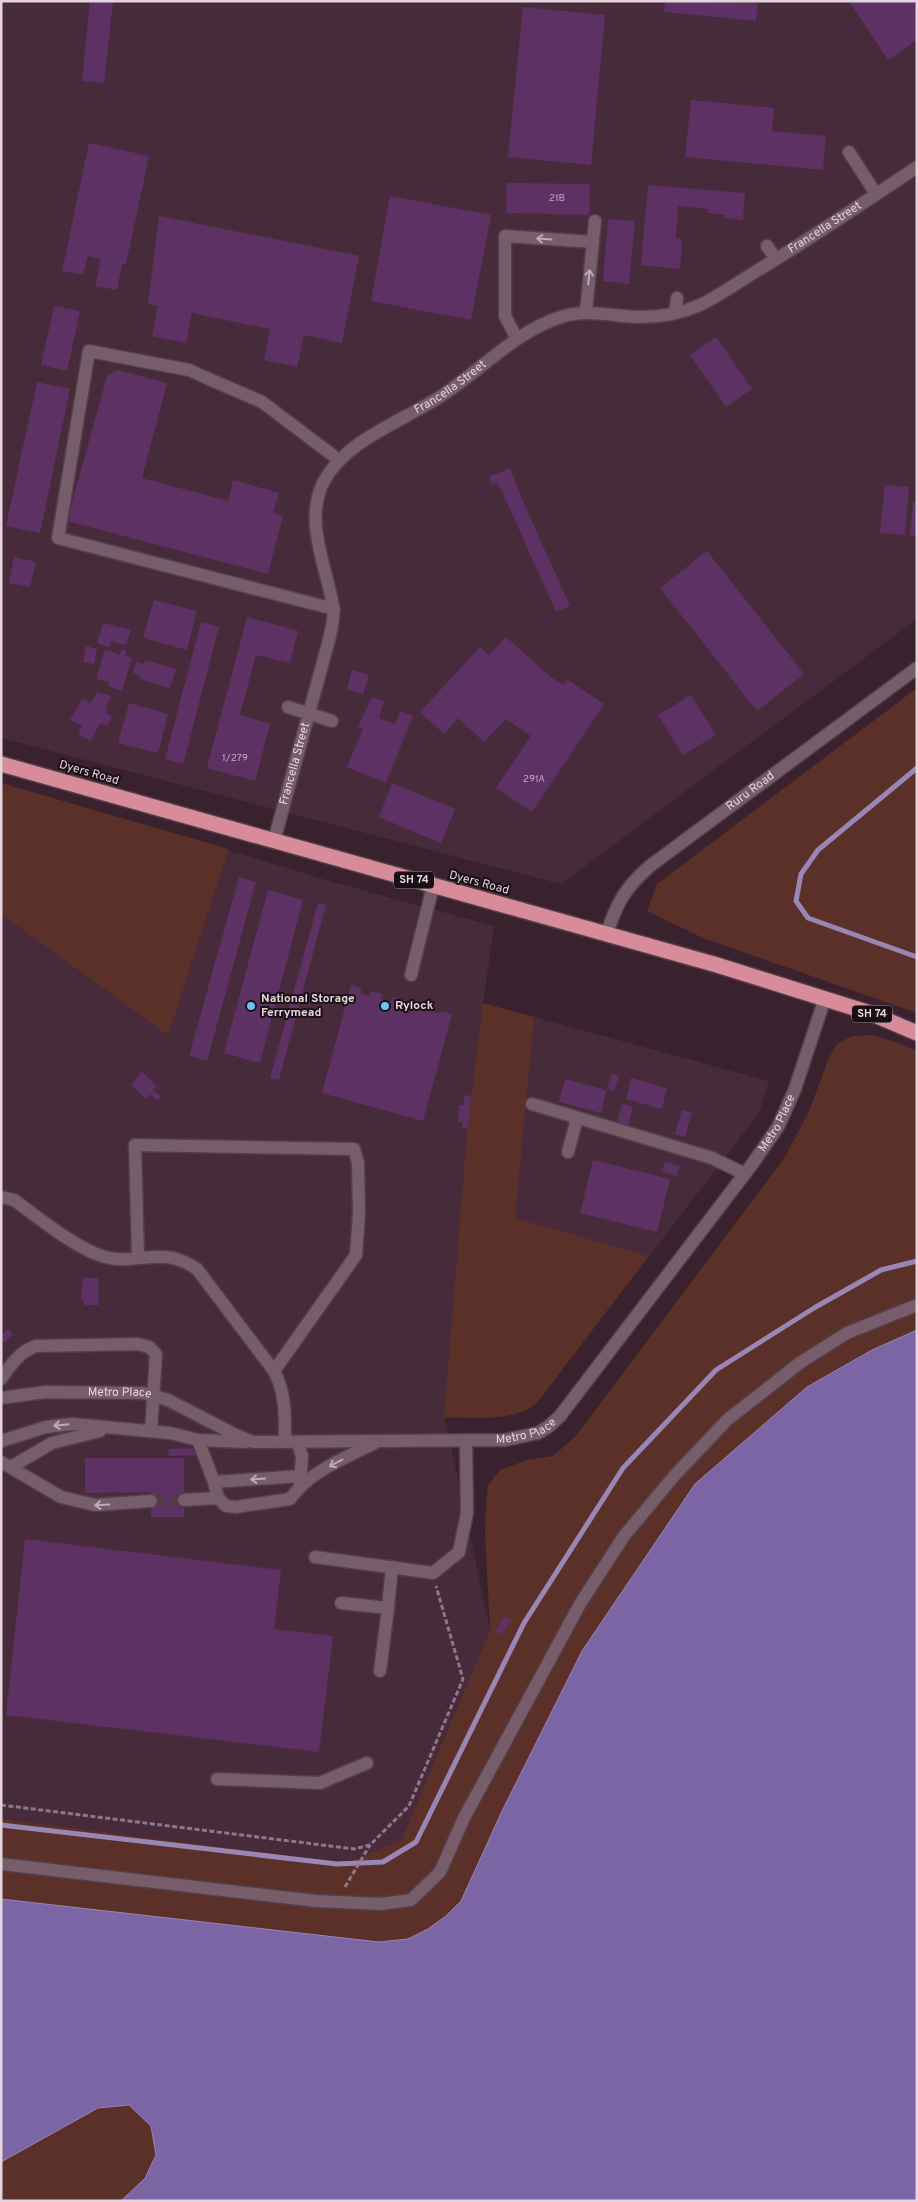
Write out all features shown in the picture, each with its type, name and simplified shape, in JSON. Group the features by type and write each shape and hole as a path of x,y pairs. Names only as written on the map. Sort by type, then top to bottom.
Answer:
{"highway":[{"name":"Dyers Road","path":"1,764 607,933 825,998 870,1013 917,1033"}],"street":[{"path":"849,152 876,194"},
{"name":"Francella Street","path":"274,841 329,640 334,609 316,535 316,508 323,482 339,460 375,433 446,393 517,339 562,317 586,312 642,317 675,313 700,305 776,259 917,168"},
{"path":"586,312 595,221"},
{"path":"517,339 505,316 506,236 593,242"},
{"path":"767,246 776,259"},
{"path":"675,313 677,298"},
{"path":"334,609 58,538 89,351 189,370 262,402 339,460"},
{"name":"Ruru Road","path":"607,933 619,900 636,878 917,668"},
{"path":"288,707 332,721"},
{"path":"411,975 433,886"},
{"name":"Metro Place","path":"1,1398 45,1392 126,1391 154,1395 253,1442 466,1441 524,1437 548,1427 560,1416 778,1127 788,1104 825,998"},
{"path":"532,1104 712,1158 744,1174"},
{"path":"568,1152 577,1118"},
{"path":"138,1257 135,1145 354,1149 358,1163 359,1214 356,1255 274,1370"},
{"path":"1,1197 14,1200 85,1249 106,1257 162,1255 184,1260 197,1269 274,1370 281,1383 291,1442 302,1456 301,1480 290,1499 236,1507 226,1506 218,1498 198,1440"},
{"path":"1,1864 316,1901 380,1904 411,1900 440,1872 468,1810 580,1604 624,1536 675,1474 727,1420 801,1362 847,1333 917,1305"},
{"path":"1,1378 25,1349 36,1346 138,1344 149,1347 156,1354 151,1431"},
{"path":"1,1441 60,1425 84,1425 110,1429 151,1431 198,1440 253,1442"},
{"path":"6,1465 68,1437 110,1429"},
{"path":"214,1482 301,1480 380,1441"},
{"path":"316,1557 433,1573 459,1552 467,1513 466,1441"},
{"path":"6,1465 62,1497 95,1506 151,1501"},
{"path":"184,1500 218,1498"},
{"path":"380,1671 392,1567"},
{"path":"341,1603 388,1608"},
{"path":"217,1779 320,1783 367,1763"}],"path":[{"path":"355,1871 370,1845"}],"shaded area":[{"path":"1,1 917,1 917,619 561,884 1,738"},
{"path":"917,688 917,1013 703,938 647,911 657,884"},
{"path":"1,783 229,849 168,1035 1,914"},
{"path":"1,788 494,926 483,1003 769,1081 759,1113 537,1403 528,1410 514,1415 445,1418 490,1630 401,1840 349,1863 1,1819"},
{"path":"483,1003 534,1017 515,1218 648,1256 537,1403 516,1414 493,1418 444,1417 467,1133"},
{"path":"872,1035 899,1043 917,1051 917,1330 872,1350 807,1387 582,1651 503,1809 461,1901 446,1916 428,1929 408,1939 379,1942 1,1899 1,1819 348,1863 401,1840 490,1630 485,1534 488,1485 500,1470 527,1460 553,1456 575,1437 785,1157 809,1111 829,1058 837,1044 852,1036"},
{"path":"917,1330 917,2201 121,2201 145,2178 156,2155 151,2126 129,2105 98,2108 1,2162 1,1899 379,1942 408,1939 428,1929 446,1916 461,1901 503,1809 582,1651 695,1484 807,1387 872,1350"},
{"path":"129,2105 145,2118 152,2127 156,2150 150,2169 121,2201 1,2201 1,2162 98,2108"}],"building":[{"path":"90,1 113,1 104,83 82,81"},
{"path":"665,1 758,3 756,21 664,12"},
{"path":"849,1 917,1 917,40 888,60"},
{"path":"523,7 605,15 591,165 508,157"},
{"path":"691,100 774,108 772,131 826,136 823,170 685,157"},
{"path":"89,143 149,156 126,264 122,264 117,290 95,286 101,259 88,256 83,275 62,271"},
{"path":"507,183 590,184 589,215 506,213"},
{"path":"648,185 745,193 743,220 707,213 708,209 678,206 676,239 682,239 680,269 641,265"},
{"path":"390,196 491,215 471,320 371,301"},
{"path":"159,216 359,256 342,343 304,335 297,367 264,360 270,329 192,313 186,343 152,336 158,306 148,304"},
{"path":"608,219 635,221 629,284 603,281"},
{"path":"54,306 80,311 67,371 41,365"},
{"path":"716,337 752,389 726,407 690,355"},
{"path":"117,370 167,383 142,478 228,501 233,480 279,493 273,513 283,516 268,574 67,521 107,376"},
{"path":"37,382 70,389 40,533 6,526"},
{"path":"510,468 570,606 556,612 501,489 496,483 492,484 489,477"},
{"path":"885,485 909,487 905,535 880,533"},
{"path":"913,502 917,502 917,536 910,535"},
{"path":"707,551 804,674 757,711 660,588"},
{"path":"14,557 36,562 30,587 9,583"},
{"path":"154,600 197,611 187,650 143,638"},
{"path":"247,617 298,631 290,663 256,655 240,715 270,724 255,781 207,768"},
{"path":"201,622 219,627 183,764 165,759"},
{"path":"103,623 131,630 126,645 111,641 109,647 97,643"},
{"path":"506,637 547,674 563,685 568,680 604,704 532,812 496,788 531,736 506,719 484,742 458,718 444,734 420,712 480,647 489,655"},
{"path":"86,646 97,649 94,664 83,662"},
{"path":"121,649 127,651 125,656 132,658 122,691 108,686 109,682 96,679 105,650 120,655"},
{"path":"145,660 176,669 170,688 140,679 141,676 133,673 136,662 144,664"},
{"path":"352,670 369,675 363,694 347,690"},
{"path":"97,692 111,696 105,707 108,708 106,713 112,716 107,726 100,723 91,741 78,734 82,726 70,720 82,699 91,703"},
{"path":"691,695 716,735 683,755 658,715"},
{"path":"372,697 384,701 379,718 395,724 400,711 413,716 386,783 347,767 363,729 358,727"},
{"path":"129,703 168,714 158,753 118,743"},
{"path":"392,783 455,809 441,843 379,817"},
{"path":"239,877 256,882 207,1061 189,1056"},
{"path":"268,890 303,900 260,1063 224,1053"},
{"path":"318,903 326,905 279,1080 270,1078"},
{"path":"351,985 362,988 360,993 370,996 371,991 382,994 381,999 391,1002 393,997 410,1002 409,1006 420,1009 421,1005 431,1008 430,1011 440,1014 441,1011 452,1014 423,1121 322,1093"},
{"path":"142,1072 157,1086 153,1090 161,1096 157,1101 150,1094 146,1099 131,1085"},
{"path":"612,1074 619,1076 614,1091 607,1089"},
{"path":"631,1078 667,1088 662,1109 626,1099"},
{"path":"565,1079 606,1090 601,1113 559,1102"},
{"path":"464,1095 471,1096 468,1128 462,1128 463,1122 458,1122 459,1105 464,1105"},
{"path":"622,1104 633,1107 628,1125 617,1122"},
{"path":"682,1110 692,1112 685,1137 675,1134"},
{"path":"593,1160 670,1179 657,1232 580,1213"},
{"path":"665,1162 680,1166 677,1176 662,1172"},
{"path":"83,1278 98,1278 99,1305 84,1305 84,1299 81,1299"},
{"path":"8,1329 13,1334 4,1343 1,1341 1,1336"},
{"path":"200,1448 201,1455 169,1456 168,1449"},
{"path":"85,1458 184,1458 184,1517 151,1517 151,1492 85,1493"},
{"path":"25,1539 281,1570 274,1629 333,1636 319,1752 6,1715"},
{"path":"504,1616 511,1620 502,1635 496,1631"}],"waterway":[{"path":"917,768 818,850 801,874 796,901 808,918 917,957"},
{"path":"1,1825 337,1864 383,1862 416,1842 524,1623 623,1468 716,1370 814,1308 881,1270 917,1261"}],"tunnel":[{"path":"151,1501 184,1500"}],"place":[{"name":"National Storage Ferrymead","path":"251,1006"},
{"name":"Rylock","path":"385,1006"}]}
